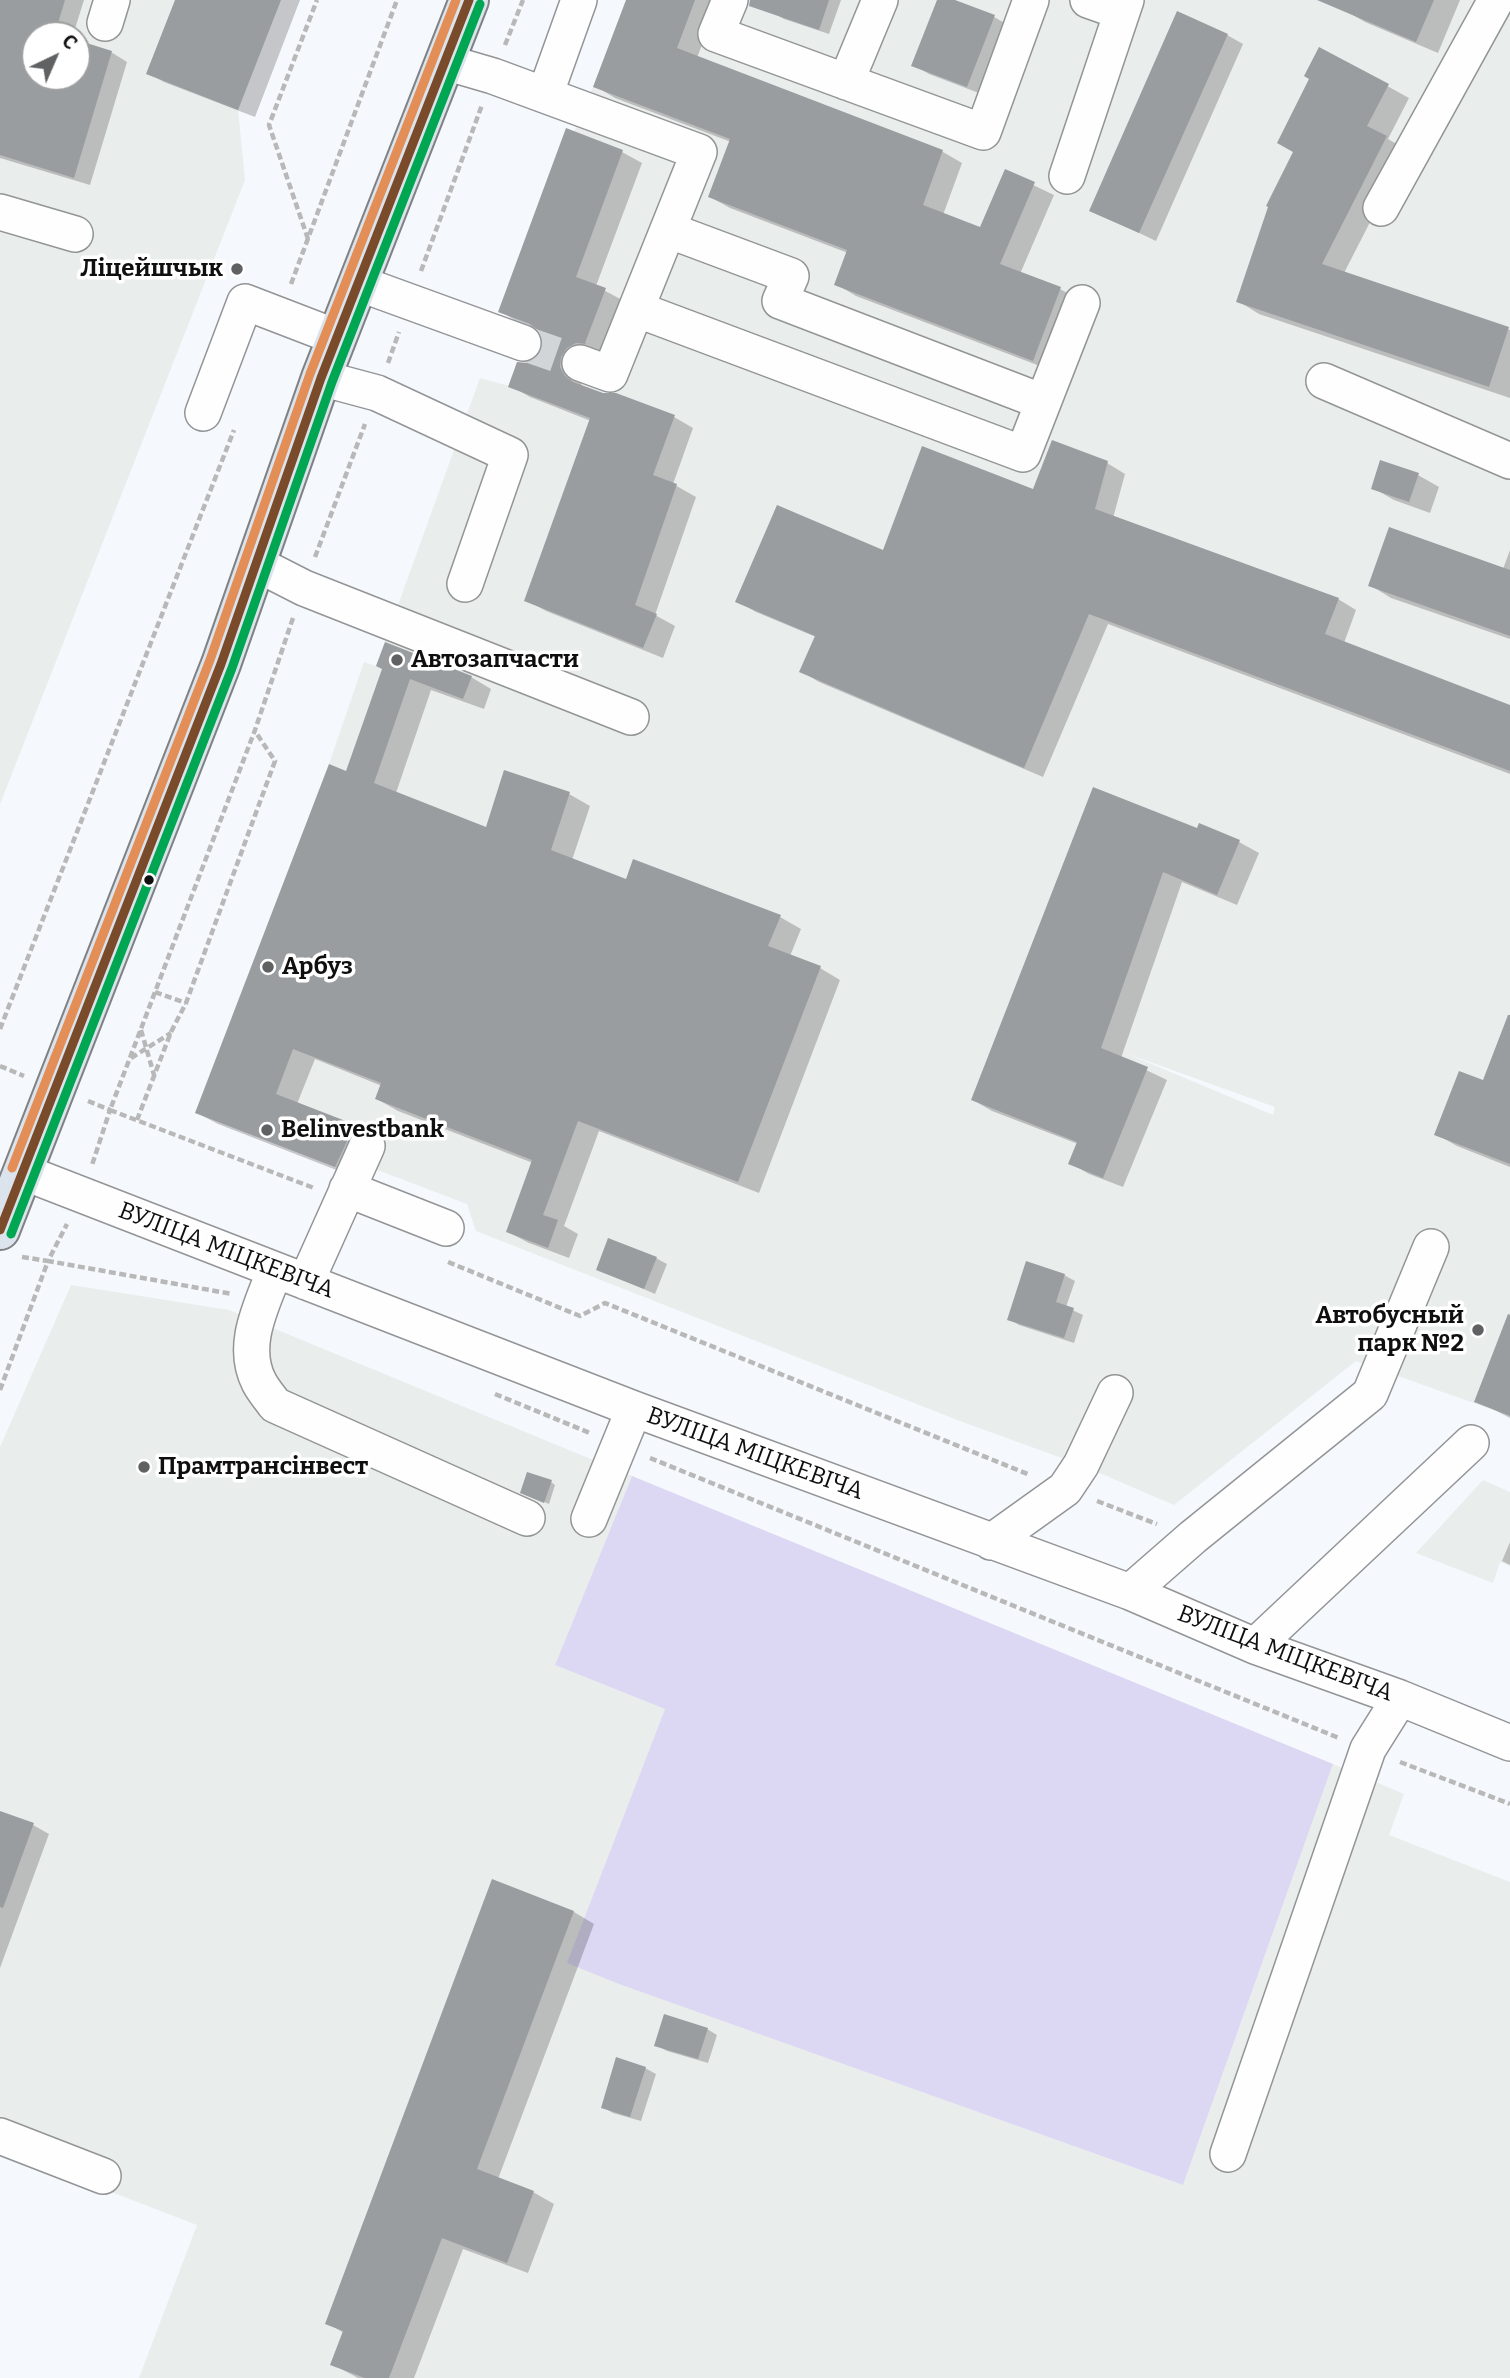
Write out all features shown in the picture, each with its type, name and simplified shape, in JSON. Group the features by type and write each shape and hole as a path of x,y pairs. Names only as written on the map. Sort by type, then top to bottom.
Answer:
{"main road":[{"path":"0,1230 11,1168 221,664 336,337 469,0"}],"street":[{"path":"545,96 579,0"},
{"path":"730,0 716,34 983,132 1031,0"},
{"path":"846,82 880,0"},
{"path":"1067,176 1124,6 1088,0"},
{"path":"1381,208 1496,0"},
{"path":"445,62 493,76 698,152 610,374 580,363"},
{"path":"0,212 75,234"},
{"path":"667,230 791,275 780,301 1043,401"},
{"path":"358,283 523,343"},
{"path":"203,413 245,302 336,337"},
{"path":"636,309 1023,454 1082,303"},
{"path":"321,378 377,393 510,455 465,584"},
{"path":"1324,381 1510,461"},
{"path":"255,564 316,593 631,717"},
{"path":"367,1146 345,1194 254,1326 251,1355 259,1381 275,1405 527,1518"},
{"name":"ВУЛІЦА МІЦКЕВІЧА","path":"11,1168 282,1284 634,1409 1130,1592 1255,1646 1400,1698 1510,1743"},
{"path":"345,1194 445,1244"},
{"path":"1130,1592 1193,1537 1370,1394 1431,1247"},
{"path":"990,1542 1065,1489 1081,1465 1115,1393"},
{"path":"589,1519 634,1409"},
{"path":"1255,1646 1471,1443"},
{"path":"1228,2154 1368,1749 1400,1698"},
{"path":"0,2136 103,2176"}],"path":[{"path":"308,239 269,125 317,0"},
{"path":"279,315 397,0"},
{"path":"0,1028 238,419"},
{"path":"137,1120 171,1032 186,1003 275,761 255,730"},
{"path":"155,992 186,1003"},
{"path":"141,1029 154,1076"},
{"path":"130,1059 171,1032"},
{"path":"110,1110 345,1194"},
{"path":"445,1244 580,1315 605,1303 1065,1489 1193,1537"},
{"path":"0,1390 48,1261 282,1284"},
{"path":"493,1393 1368,1749 1510,1804"}],"shaded area":[{"path":"0,0 281,0 238,110 245,180 0,804"},
{"path":"626,0 1510,0 1510,1416 1356,1361 1174,1505 1081,1465 960,1421 476,1231 467,1204 351,1160 346,1171 195,1113 329,764 364,662 376,666 480,378 509,386 530,324 498,312 593,87","holes":["1125,1053 1275,1107 1273,1115"]},
{"path":"71,1285 229,1310 632,1476 555,1665 665,1709 568,1962 620,1984 1183,2185 1333,1764 1404,1794 1389,1835 1510,1882 1510,2378 139,2378 197,2225 0,2149 0,1447"},
{"path":"632,1476 1333,1764 1183,2185 619,1984 567,1963 665,1709 555,1665"},
{"path":"1483,1480 1510,1492 1510,1566 1500,1562 1493,1583 1416,1553"}],"building":[{"path":"0,0 65,0 59,21 21,21 21,91 91,91 91,44 112,51 74,178 0,155"},
{"path":"175,0 281,0 238,110 146,74"},
{"path":"626,0 695,0 677,48 943,150 923,205 980,227 1005,169 1035,182 1000,264 1061,287 1033,361 834,285 847,250 708,197 730,139 593,87"},
{"path":"750,0 829,0 819,30 749,6"},
{"path":"937,0 955,0 995,15 967,87 911,66"},
{"path":"1317,0 1434,0 1416,42"},
{"path":"1177,11 1228,34 1139,233 1089,211"},
{"path":"1319,47 1389,84 1367,126 1387,136 1322,264 1509,327 1489,387 1236,302 1268,207 1266,206 1293,152 1277,143 1309,79 1304,76"},
{"path":"566,128 623,150 576,277 606,288 585,343 587,344 576,343 567,348 561,357 560,367 565,376 573,382 603,393 616,393 675,415 653,475 677,484 635,605 657,614 643,648 524,601 590,418 508,387 517,362 527,363 536,358 542,349 543,340 539,331 530,324 498,312"},
{"path":"1052,440 1108,461 1095,509 1339,598 1325,634 1510,705 1510,771 1089,614 1024,768 799,672 815,636 735,602 777,505 883,550 922,446 1033,489"},
{"path":"1380,460 1419,473 1409,502 1371,489"},
{"path":"1389,527 1510,570 1510,636 1368,586"},
{"path":"385,642 472,676 463,699 410,679 374,783 486,827 504,770 570,792 551,850 626,879 633,859 781,915 768,946 821,966 738,1182 578,1121 543,1215 558,1220 548,1248 506,1232 532,1160 375,1099 381,1083 293,1049 276,1094 361,1127 349,1137 335,1167 195,1113 329,764 346,771 382,669 376,666"},
{"path":"1093,787 1197,828 1199,823 1240,840 1217,895 1163,872 1101,1048 1148,1067 1103,1178 1068,1164 1077,1142 971,1100"},
{"path":"1508,1015 1510,1164 1434,1135 1459,1071 1483,1080"},
{"path":"608,1238 657,1257 644,1289 596,1270"},
{"path":"1026,1261 1065,1274 1056,1302 1074,1308 1064,1338 1007,1320"},
{"path":"1508,1314 1510,1315 1510,1416 1474,1402"},
{"path":"527,1472 552,1480 544,1503 520,1493"},
{"path":"0,1811 34,1823 3,1908 0,1907"},
{"path":"492,1879 574,1911 477,2169 534,2191 507,2263 442,2238 389,2378 365,2378 330,2365 343,2331 325,2324"},
{"path":"664,2014 708,2028 698,2059 654,2046"},
{"path":"616,2057 646,2067 630,2117 601,2108"}],"tunnel":[{"path":"523,343 580,363"}],"transit line":[{"path":"12,1168 210,660 310,374 456,0"},
{"path":"0,1230 221,664 321,378 469,0"},
{"path":"11,1234 232,668 332,382 480,4"}],"place":[{"name":"Ліцейшчык","path":"237,269"},
{"name":"Автозапчасти","path":"397,660"},
{"name":"Арбуз","path":"268,967"},
{"name":"Belinvestbank","path":"267,1130"},
{"name":"Автобусный парк №2","path":"1478,1330"},
{"name":"Прамтрансінвест","path":"144,1467"}]}
